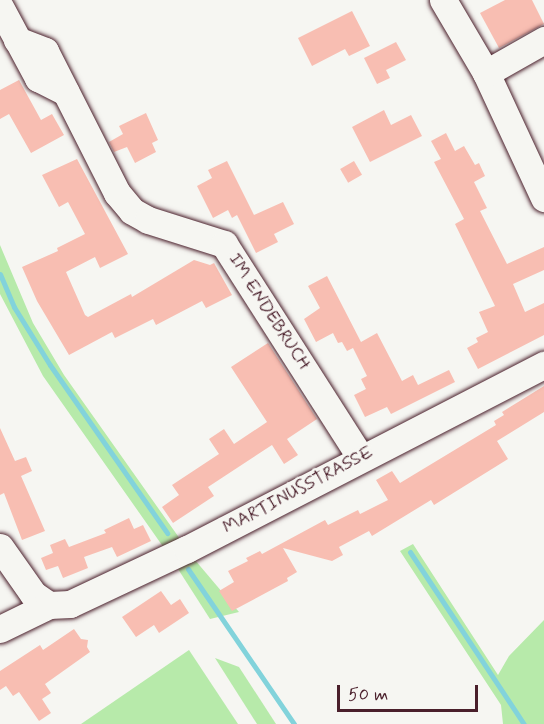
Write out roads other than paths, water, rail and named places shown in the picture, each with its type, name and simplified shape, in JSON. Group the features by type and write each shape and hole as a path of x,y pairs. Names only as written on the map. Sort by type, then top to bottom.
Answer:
{"street":[{"path":"443,0 486,73 544,198"},
{"name":"IM ENDEBRUCH","path":"0,7 16,39 45,51 117,193 132,211 148,220 224,244 360,457"},
{"path":"486,73 544,40"},
{"name":"MARTINUSSTRASSE","path":"0,629 49,605 59,607 80,599 187,549 360,457 544,365"},
{"path":"0,548 33,594 49,605"}],"waterway":[{"path":"0,274 14,307 50,365 167,533"},
{"path":"410,552 524,724"},
{"path":"188,569 294,724"}]}
